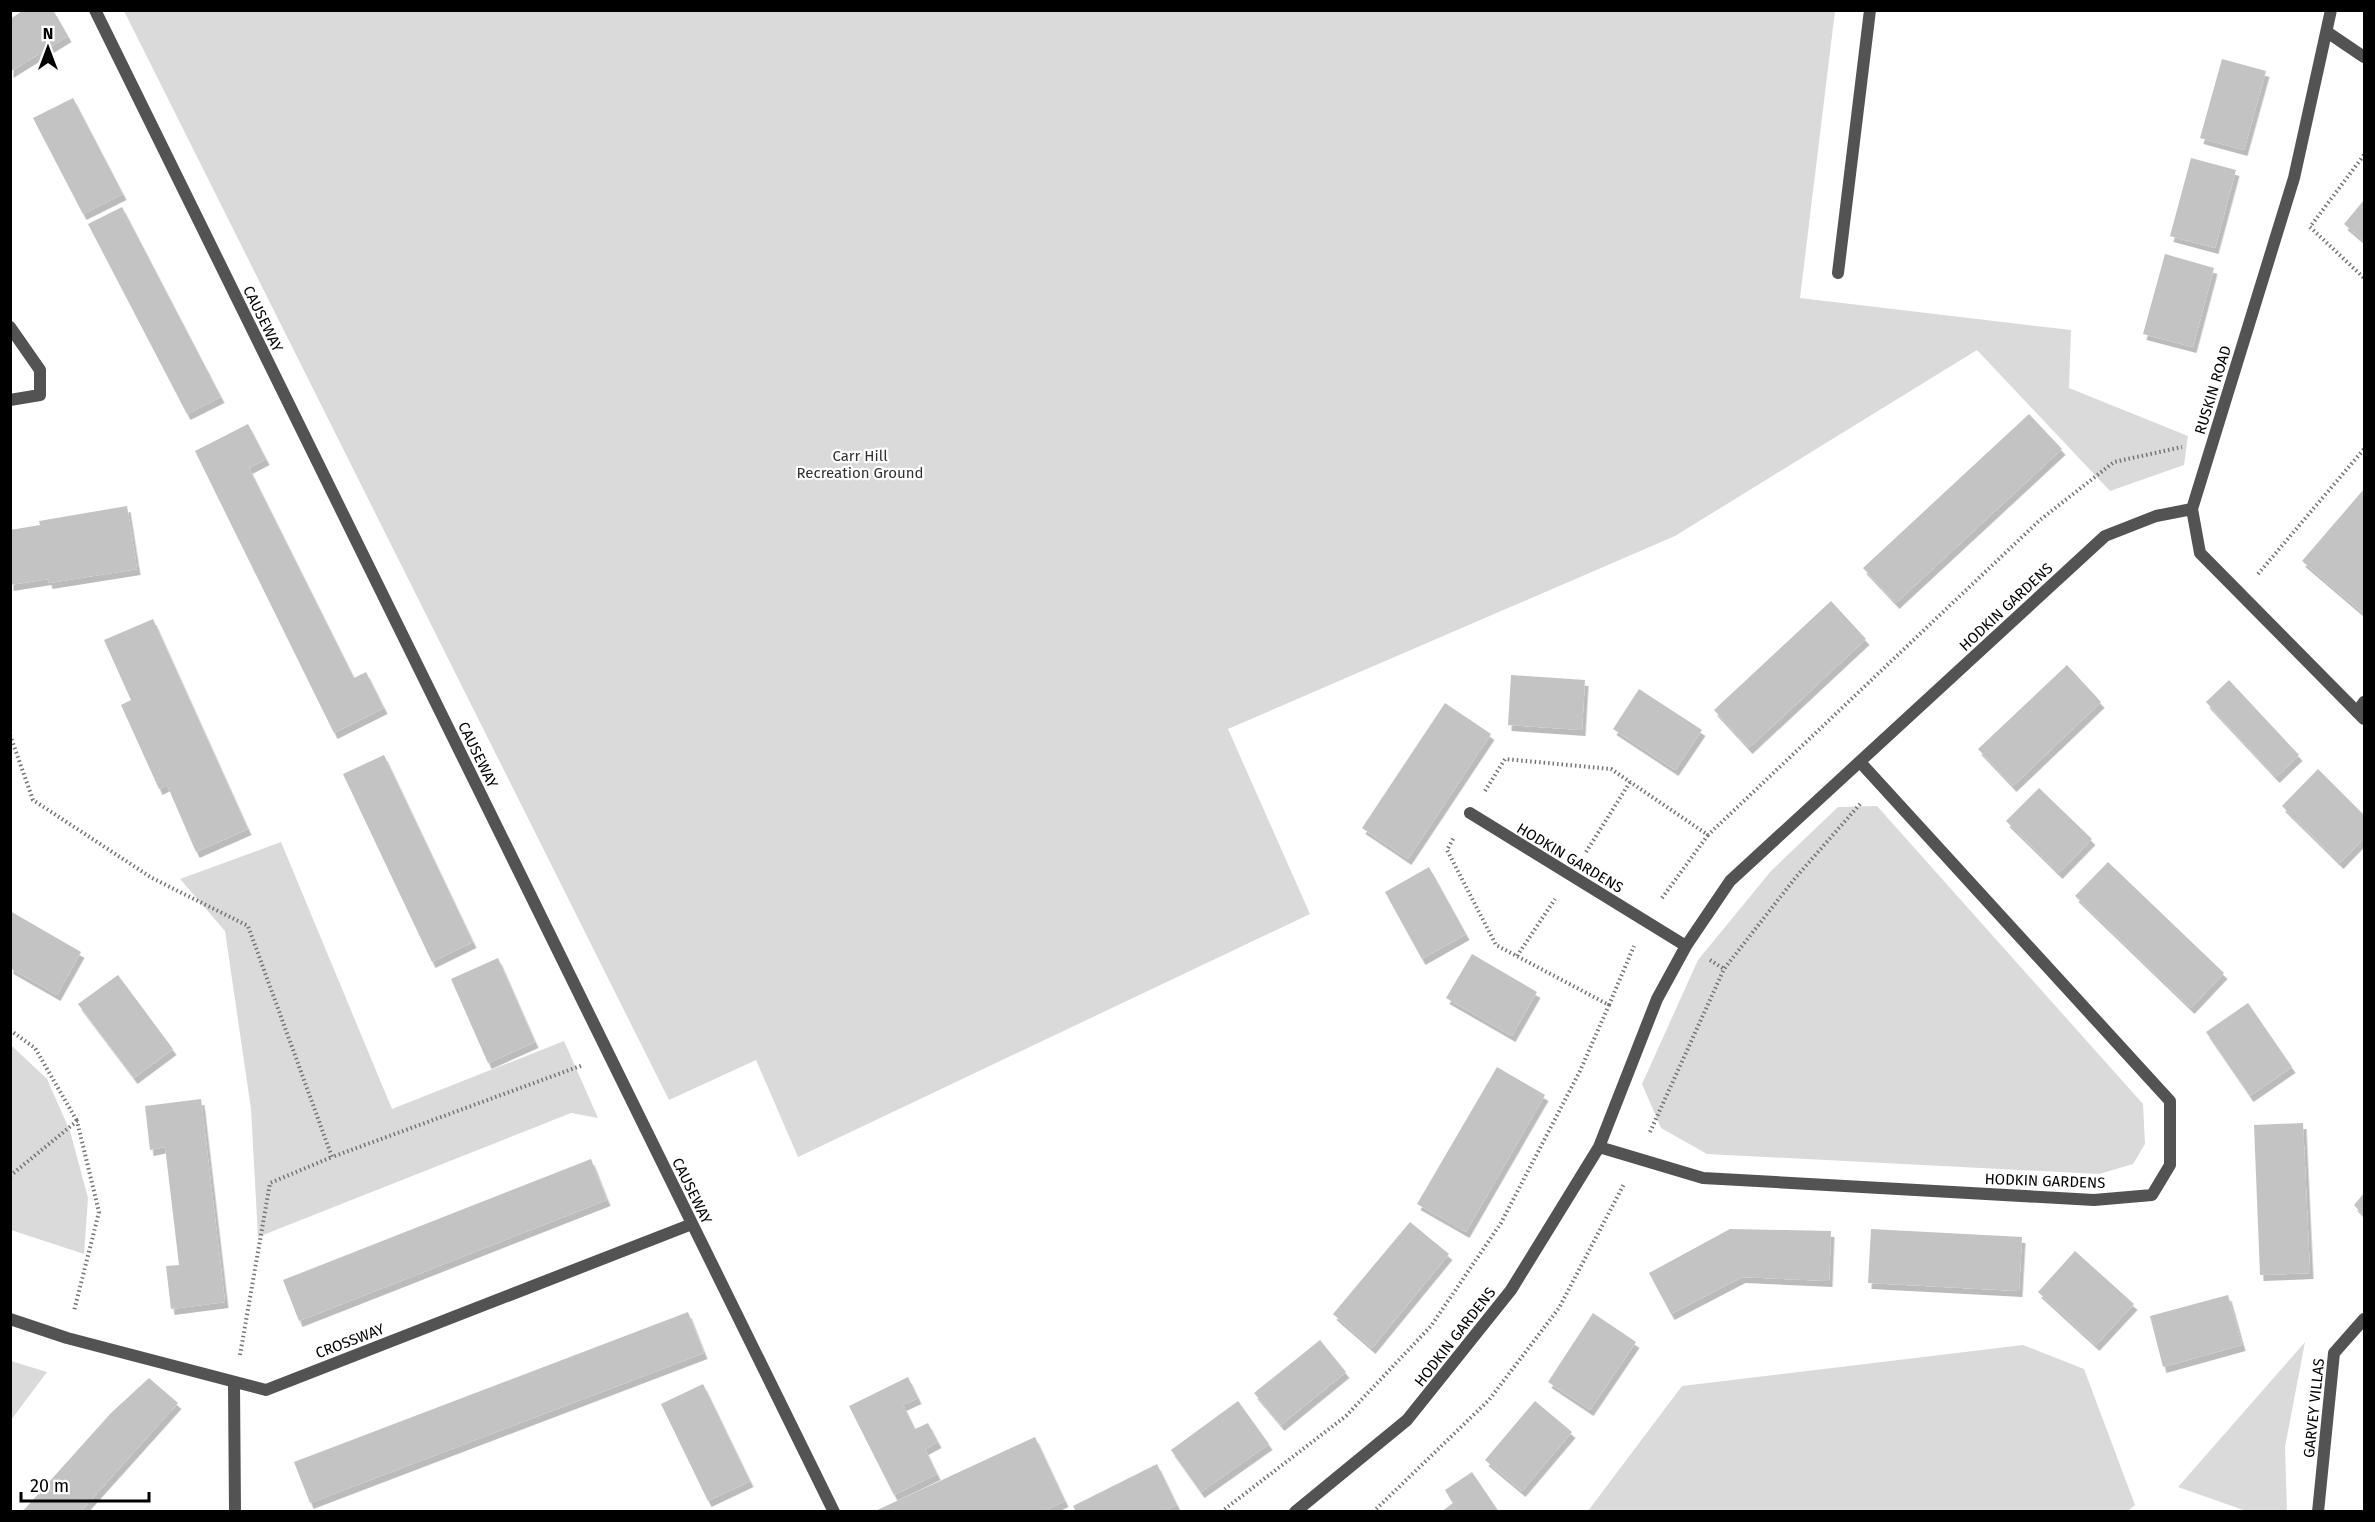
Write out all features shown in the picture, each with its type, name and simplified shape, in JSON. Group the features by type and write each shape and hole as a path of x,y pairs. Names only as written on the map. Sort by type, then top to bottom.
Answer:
{"street":[{"name":"CAUSEWAY","path":"95,10 834,1512"},
{"path":"1838,273 1870,10"},
{"name":"RUSKIN ROAD","path":"2331,10 2294,178 2192,508 2200,553 2362,711"},
{"path":"2327,32 2364,57"},
{"path":"10,327 40,370 40,395 10,400"},
{"name":"HODKIN GARDENS","path":"1295,1512 1407,1420 1511,1290 1599,1147 1657,999 1686,946 1730,881 2105,536 2156,516 2192,508"},
{"name":"HODKIN GARDENS","path":"1599,1147 1703,1178 2094,1200 2151,1196 2170,1165 2170,1101 1860,762"},
{"name":"HODKIN GARDENS","path":"1470,813 1686,946"},
{"name":"CROSSWAY","path":"10,1319 67,1338 234,1384 266,1390 692,1224"},
{"name":"GARVEY VILLAS","path":"2318,1512 2334,1353 2364,1319"},
{"path":"234,1384 235,1512"}],"path":[{"path":"2364,155 2310,227 2364,278"},
{"path":"2254,579 2364,449"},
{"path":"10,735 33,800 152,878 248,926 332,1157"},
{"path":"10,1030 35,1048 77,1121 99,1212 67,1338"},
{"path":"234,1384 254,1285 270,1183 332,1157 609,1055"},
{"path":"10,1176 77,1121"}],"green space":[{"name":"Carr Hill Recreation Ground","path":"124,11 1835,11 1800,298 2071,330 2069,388 2188,436 2184,465 2110,491 1977,350 1675,536 1228,729 1310,914 798,1157 756,1060 669,1100"},
{"path":"1877,806 2143,1104 2145,1144 2133,1164 2099,1174 1707,1154 1661,1128 1642,1084 1698,960 1771,871 1838,807"},
{"path":"281,842 392,1109 564,1041 598,1118 571,1113 258,1237 251,1109 225,931 180,879"},
{"path":"10,1044 47,1079 70,1131 88,1198 84,1254 11,1230"},
{"path":"2305,1342 2285,1447 2287,1511 2246,1511 2178,1487"},
{"path":"2023,1345 2084,1369 2135,1505 2128,1511 1588,1511 1682,1386"},
{"path":"10,1361 47,1372 11,1420"}],"building":[{"path":"24,10 53,10 68,36 10,72 10,19"},
{"path":"2222,59 2266,71 2244,150 2200,138"},
{"path":"73,98 123,194 83,214 33,118"},
{"path":"2191,158 2236,170 2215,248 2170,236"},
{"path":"2364,200 2364,241 2344,224"},
{"path":"122,207 221,397 187,414 88,224"},
{"path":"2165,254 2214,268 2193,347 2143,334"},
{"path":"2029,414 2062,449 1896,603 1863,568"},
{"path":"248,424 266,459 249,468 354,678 366,672 384,708 334,733 195,451"},
{"path":"2364,489 2364,614 2302,561"},
{"path":"127,506 137,569 49,583 48,579 10,585 10,530 40,525 39,521"},
{"path":"1831,601 1866,639 1749,748 1714,710"},
{"path":"153,619 248,829 196,852 167,785 159,789 121,705 131,700 104,640"},
{"path":"2067,665 2101,702 2013,786 1978,749"},
{"path":"1511,675 1585,680 1582,730 1508,725"},
{"path":"2229,680 2299,755 2276,777 2206,702"},
{"path":"1639,689 1702,730 1675,770 1613,729"},
{"path":"1445,703 1491,734 1408,859 1362,828"},
{"path":"384,755 473,942 432,962 343,774"},
{"path":"2318,769 2364,815 2364,838 2340,863 2282,806"},
{"path":"2039,788 2092,839 2059,873 2006,821"},
{"path":"2108,862 2224,973 2191,1008 2075,896"},
{"path":"1429,867 1466,934 1422,959 1385,892"},
{"path":"10,911 81,952 57,995 10,968"},
{"path":"1472,954 1537,992 1512,1036 1446,998"},
{"path":"498,958 535,1042 488,1063 451,979"},
{"path":"118,975 173,1049 134,1078 78,1004"},
{"path":"2248,1003 2292,1067 2250,1096 2206,1032"},
{"path":"1497,1067 1545,1095 1466,1232 1417,1204"},
{"path":"201,1099 225,1302 171,1309 166,1266 179,1265 165,1147 150,1150 145,1106"},
{"path":"2303,1123 2310,1273 2260,1275 2254,1125"},
{"path":"591,1159 607,1200 299,1321 283,1280"},
{"path":"2364,1193 2364,1216 2354,1205"},
{"path":"1410,1222 1449,1254 1372,1348 1333,1314"},
{"path":"1730,1229 1831,1231 1829,1281 1742,1277 1671,1314 1649,1273"},
{"path":"1871,1229 2022,1237 2019,1291 1868,1283"},
{"path":"2075,1251 2134,1304 2096,1345 2038,1292"},
{"path":"2228,1295 2242,1345 2163,1367 2150,1316"},
{"path":"688,1312 704,1353 310,1503 294,1462"},
{"path":"1593,1313 1636,1342 1590,1410 1548,1382"},
{"path":"1320,1340 1346,1372 1281,1425 1254,1393"},
{"path":"908,1377 918,1398 903,1405 915,1429 928,1423 938,1442 925,1449 937,1474 894,1495 849,1406"},
{"path":"149,1378 178,1403 80,1512 22,1512 111,1413"},
{"path":"703,1384 750,1481 708,1501 661,1404"},
{"path":"1238,1401 1269,1444 1201,1492 1171,1450"},
{"path":"1535,1401 1572,1432 1522,1491 1485,1460"},
{"path":"1035,1437 1065,1501 1043,1512 873,1512"},
{"path":"1157,1464 1177,1505 1163,1512 1076,1512 1073,1506"},
{"path":"1472,1472 1499,1512 1441,1512 1453,1503 1445,1490"}]}
